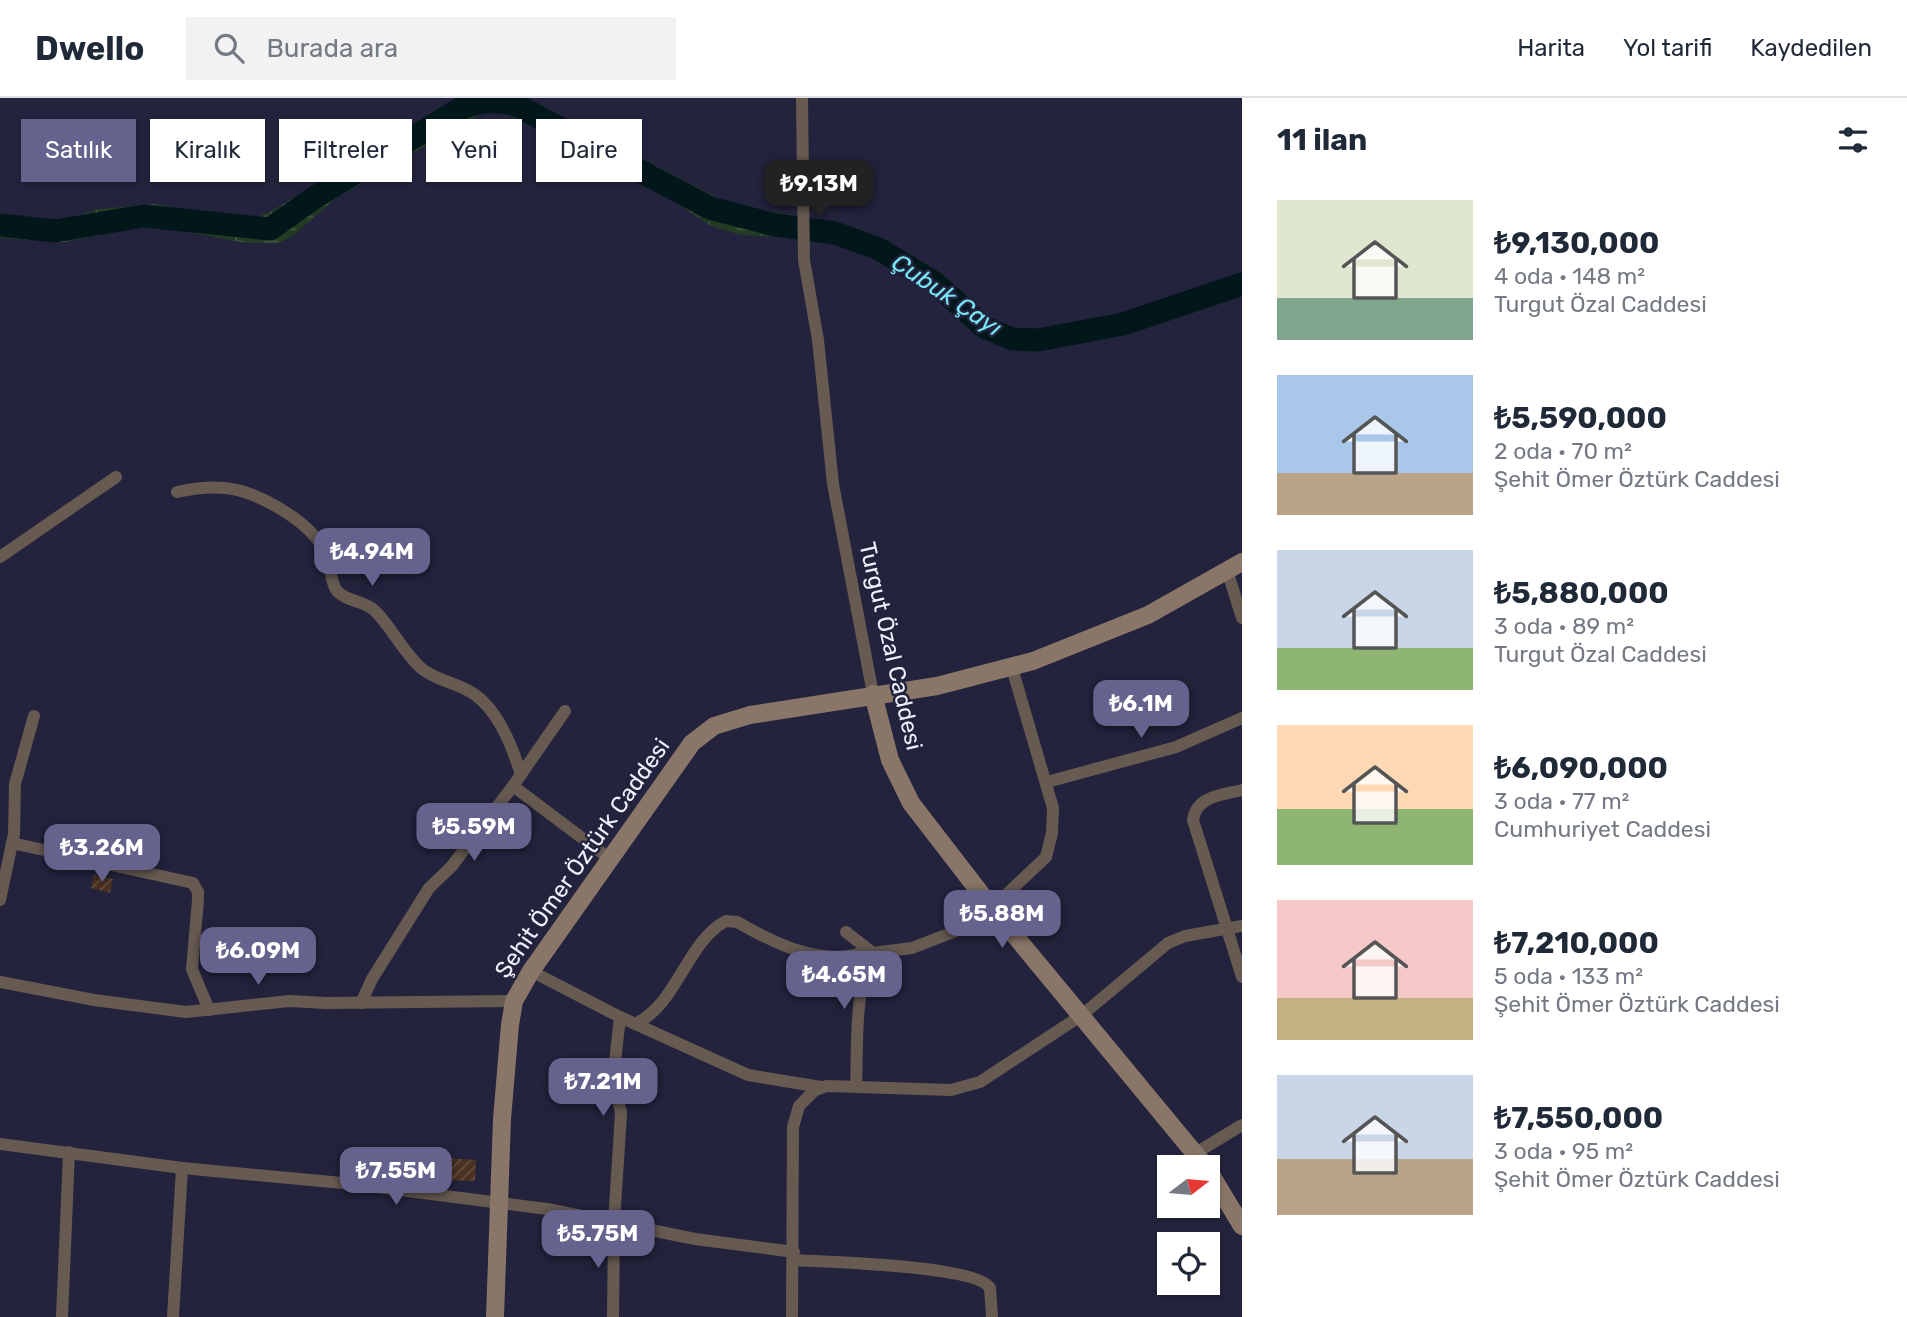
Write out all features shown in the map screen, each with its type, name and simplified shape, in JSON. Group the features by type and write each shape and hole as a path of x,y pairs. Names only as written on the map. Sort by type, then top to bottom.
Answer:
{"street":[{"name":"Turgut Özal Caddesi","path":"802,98 803,239 806,278 818,340 833,484 873,694 890,760 903,789 931,831 1196,1155"},
{"path":"0,557 116,477"},
{"path":"177,492 210,486 234,488 274,505 302,524 323,548 339,594 373,610 405,651 425,671 470,691 485,705 511,744 521,775"},
{"name":"Şehit Ömer Öztürk Caddesi","path":"495,1317 505,1081 514,1001 531,971 681,757 704,733 750,715 937,686 1012,668 1148,615 1235,566"},
{"path":"1235,566 1242,618"},
{"path":"635,1024 652,1014 711,933 726,921 737,922 798,952 838,956 912,947 944,936 992,908 1046,857 1054,822 1047,782 1012,668"},
{"path":"361,1003 372,979 429,888 451,867 513,786 565,711"},
{"path":"0,900 12,844 15,784 34,716"},
{"path":"1047,782 1176,747 1242,718"},
{"path":"513,786 610,859"},
{"path":"1242,790 1206,799 1194,815 1225,930 1242,977"},
{"path":"12,844 193,883 198,892 192,969 209,1010"},
{"path":"531,971 620,1017 748,1075 821,1087 856,1085 962,1089 997,1072 1082,1015 1168,943 1185,936 1242,926"},
{"path":"846,932 872,952"},
{"path":"856,1085 862,984 872,952"},
{"path":"0,982 94,1000 186,1012 289,1001 514,1001"},
{"path":"613,1317 614,1223 621,1113 613,1080 620,1017"},
{"path":"792,1317 793,1127 799,1106 821,1087"},
{"path":"1212,1155 1242,1125"},
{"path":"0,1144 182,1168 353,1184 499,1204 794,1256 928,1269 977,1277 990,1288 992,1317"},
{"path":"62,1317 69,1152"},
{"path":"173,1317 182,1168"},
{"name":"Turgut Özal Caddesi","path":"1220,1191 1242,1226"}],"green space":[{"path":"464,98 526,98 566,119 536,119 536,128 522,119 489,109 472,119 433,119"},
{"path":"426,124 426,146 412,154 412,132"},
{"path":"642,158 735,207 792,215 792,238 741,235 711,226 642,182"},
{"path":"320,182 364,182 336,198 294,235 279,243 246,243 153,225 64,242 0,238 0,214 64,221 98,209 157,204 184,210 256,217 270,212"}],"building":[{"path":"94,875 113,879 110,893 91,888"},
{"path":"445,1158 476,1160 475,1181 444,1180"}],"waterway":[{"name":"Çubuk Çayı","path":"0,225 55,231 144,216 270,229 314,198 458,110 480,102 503,102 518,106 710,208 775,225 835,233 879,249 935,283 984,327 1012,339 1038,340 1123,324 1242,284"}]}
